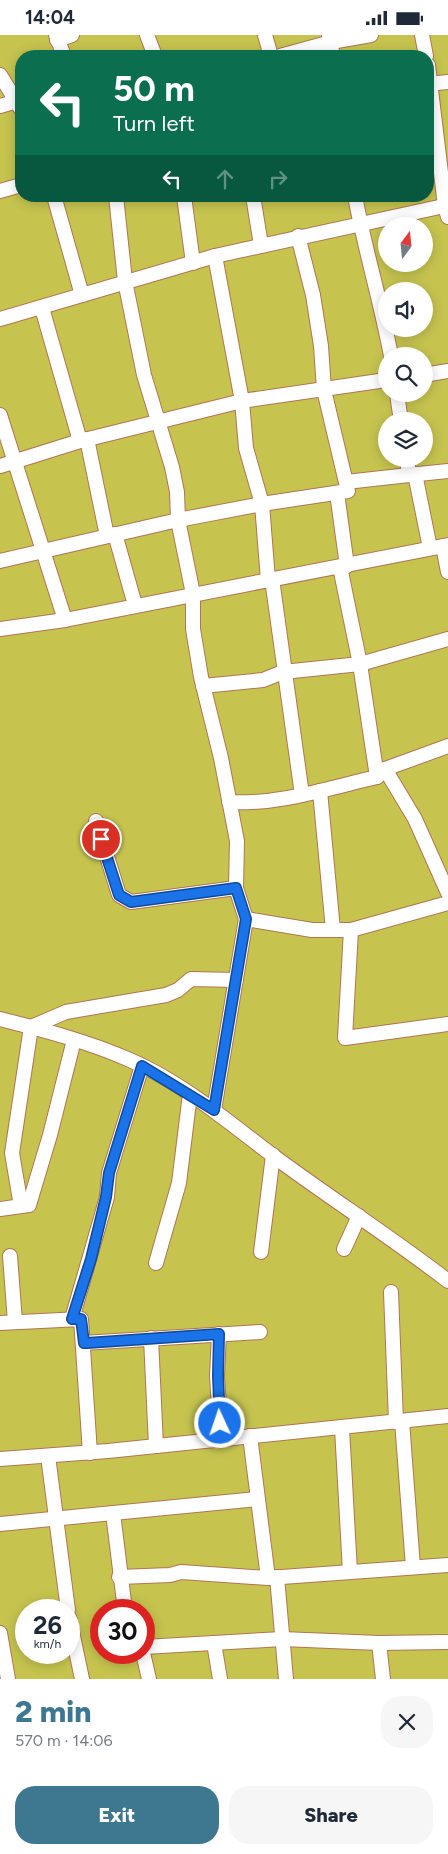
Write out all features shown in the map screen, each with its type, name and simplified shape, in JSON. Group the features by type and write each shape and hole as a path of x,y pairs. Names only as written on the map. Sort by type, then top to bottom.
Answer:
{"street":[{"path":"62,50 57,38 72,35"},
{"path":"147,35 153,50"},
{"path":"266,35 269,50"},
{"path":"298,50 330,39 370,35"},
{"path":"422,35 425,50"},
{"path":"0,75 15,99"},
{"path":"434,83 448,82"},
{"path":"0,106 15,105"},
{"path":"0,319 214,256 360,223 447,209 434,119"},
{"path":"0,191 15,187"},
{"path":"56,202 82,295"},
{"path":"117,202 125,281 144,375 172,467 178,520 193,595 193,629 203,686 221,758 237,841 236,888 246,919 214,1110"},
{"path":"185,202 193,263"},
{"path":"254,202 261,245"},
{"path":"356,202 368,261 381,303 389,347"},
{"path":"298,236 313,295 321,345 324,390 342,487 344,567 381,773 415,819 448,893"},
{"path":"214,256 242,401 246,448 262,504 270,580 282,645 283,673 302,795"},
{"path":"42,307 84,440 111,535 135,605"},
{"path":"433,374 448,371"},
{"path":"0,466 84,440 242,401 378,382"},
{"path":"0,415 65,620"},
{"path":"410,467 448,572"},
{"path":"0,561 178,520 342,487 448,471"},
{"path":"0,629 65,620 135,605 344,567 440,546"},
{"path":"203,686 264,680 283,673 360,664 448,639"},
{"path":"229,802 247,803 320,791 381,773 448,747"},
{"path":"320,791 333,930"},
{"path":"96,821 119,895 131,902 236,888"},
{"path":"246,919 312,930 351,930 448,903"},
{"path":"351,930 346,1038 448,1024"},
{"path":"31,1027 66,1012 166,995 178,990 190,979 236,979"},
{"path":"0,1019 74,1040 142,1066 190,1094 448,1281"},
{"path":"21,1206 12,1153 31,1027"},
{"path":"0,1209 29,1205 50,1135 74,1040"},
{"path":"72,1319 100,1223 109,1173 142,1066"},
{"path":"156,1263 179,1183 190,1094"},
{"path":"261,1251 273,1155"},
{"path":"344,1249 359,1216"},
{"path":"10,1256 15,1322"},
{"path":"391,1292 399,1422 413,1567"},
{"path":"0,1323 81,1319 90,1453"},
{"path":"84,1343 260,1332"},
{"path":"219,1334 218,1376 221,1439"},
{"path":"152,1338 156,1446"},
{"path":"0,1459 90,1453 448,1416"},
{"path":"342,1428 350,1571"},
{"path":"250,1436 257,1499 273,1578 286,1679"},
{"path":"48,1456 67,1599"},
{"path":"0,1524 56,1517 257,1499"},
{"path":"113,1513 123,1599"},
{"path":"120,1577 170,1575 181,1572 273,1578 448,1565"},
{"path":"0,1633 8,1679"},
{"path":"155,1646 282,1639 379,1643 448,1642"},
{"path":"214,1643 220,1679"},
{"path":"379,1643 383,1679"},
{"path":"79,1664 82,1679"},
{"path":"146,1664 149,1679"}],"shaded area":[{"path":"0,35 448,35 448,1679 0,1679"}],"route":[{"path":"101,839 119,895 131,902 236,888 246,919 214,1110 176,1085 142,1066 109,1173 106,1197 91,1259 72,1319 81,1319 83,1323 84,1343 219,1334 220,1423"}]}
